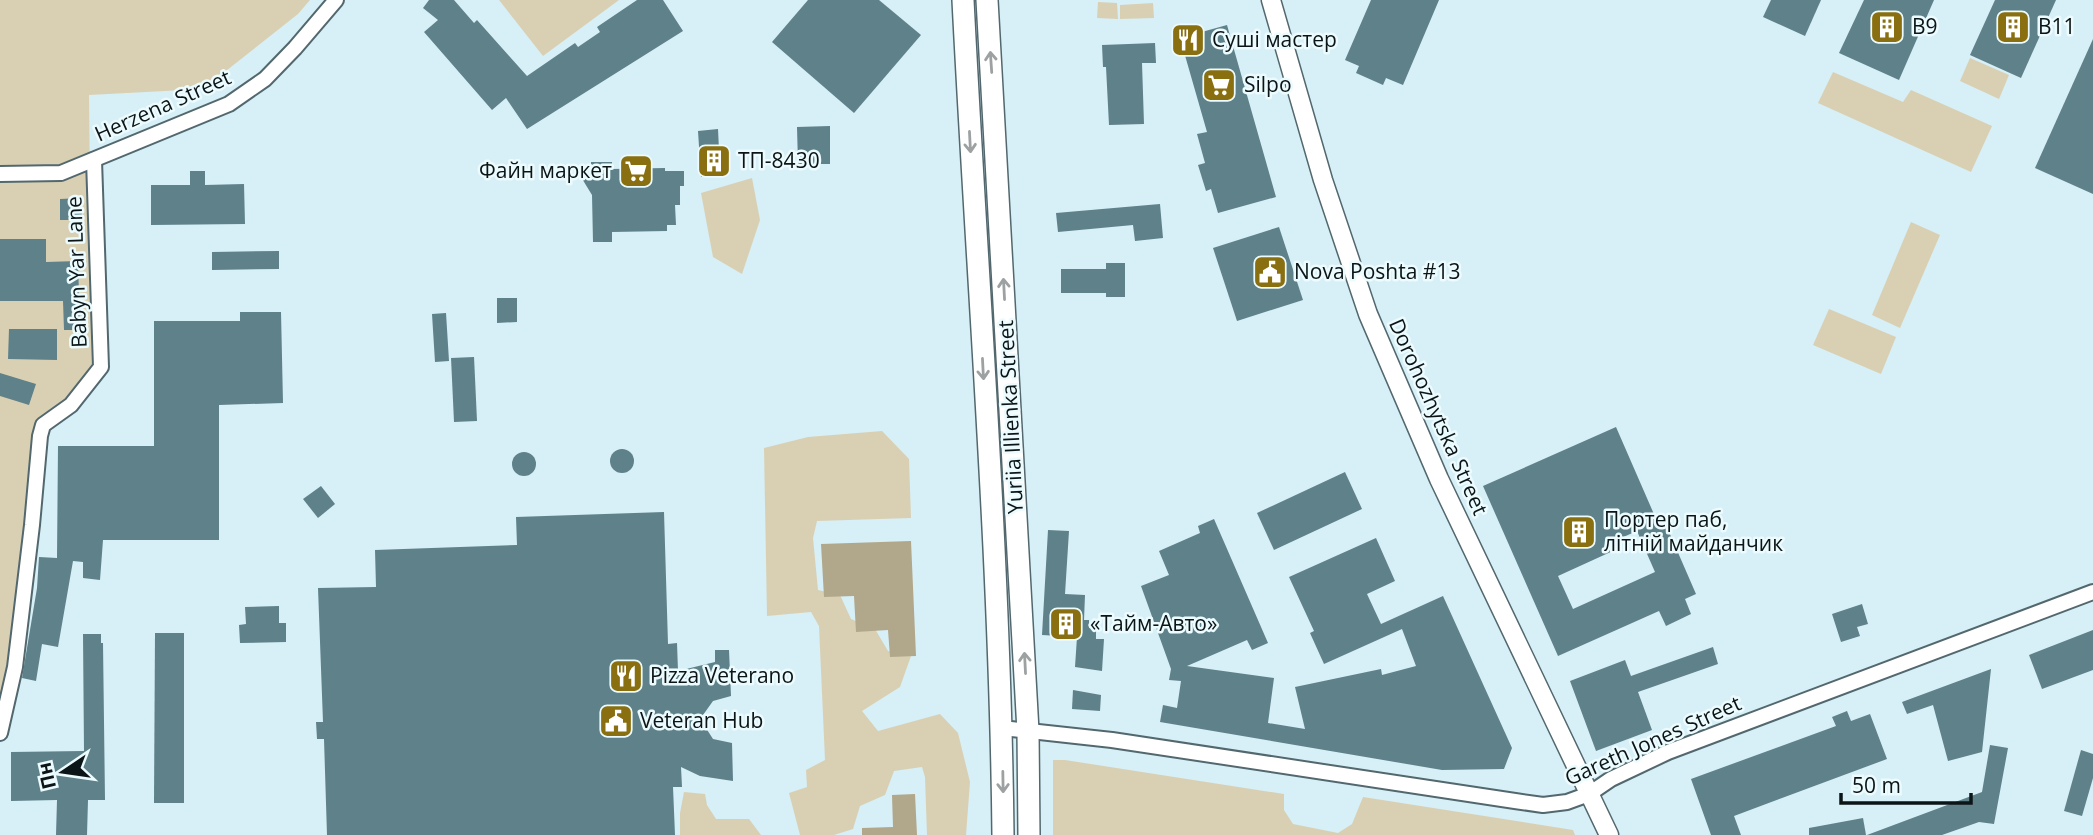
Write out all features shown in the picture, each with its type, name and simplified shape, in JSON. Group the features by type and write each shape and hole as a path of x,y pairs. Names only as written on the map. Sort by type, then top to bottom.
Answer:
{"main road":[{"name":"Yuriia Illienka Street","path":"962,0 1002,728 1003,835"},
{"name":"Yuriia Illienka Street","path":"987,0 1028,732 1029,835"}],"street":[{"name":"Herzena Street","path":"0,174 61,173 229,104 265,79 336,0"},
{"name":"Dorohozhytska Street","path":"1271,0 1323,180 1368,314 1439,479 1609,835"},
{"name":"Babyn Yar Lane","path":"0,733 15,667 43,425 71,405 100,367 94,160"},
{"name":"Gareth Jones Street","path":"1002,728 1112,740 1534,803 1567,802 1589,794 1611,779 1668,752 2093,592"}],"shaded area":[{"path":"0,0 310,0 298,14 203,89 89,95 92,368 68,403 37,426 10,665 0,715"},
{"path":"499,0 619,0 543,56"},
{"path":"1098,2 1117,3 1118,19 1097,18"},
{"path":"1153,3 1154,18 1120,19 1120,5"},
{"path":"1970,58 2009,75 1999,99 1960,81"},
{"path":"1833,72 1903,102 1911,90 1992,126 1971,172 1818,103"},
{"path":"752,178 760,220 742,274 713,257 701,193"},
{"path":"1911,222 1940,235 1900,328 1872,315"},
{"path":"1829,309 1896,337 1881,374 1813,345"},
{"path":"882,431 909,459 911,518 817,521 813,538 818,590 840,595 851,619 875,629 888,651 911,656 900,687 862,711 878,731 940,714 958,733 970,782 966,835 927,835 925,777 922,767 894,771 885,795 860,806 853,829 834,835 800,835 789,793 807,787 806,770 825,760 819,626 811,612 767,616 764,448 808,437"},
{"path":"911,541 916,656 890,657 888,630 856,632 854,596 824,597 821,544"},
{"path":"1053,760 1284,794 1284,810 1293,824 1338,833 1352,824 1363,797 1573,830 1575,835 1053,835"},
{"path":"684,792 705,794 707,805 716,819 749,819 761,835 680,835"},
{"path":"915,794 917,835 862,835 862,828 893,827 892,795"}],"building":[{"path":"429,0 454,0 474,23 477,20 527,76 575,43 578,47 600,32 597,27 637,0 663,0 683,31 527,129 506,98 492,110 424,32 438,20 423,8"},
{"path":"808,0 879,0 921,35 854,113 772,42"},
{"path":"1371,0 1439,0 1403,85 1386,78 1383,85 1356,73 1359,66 1345,60"},
{"path":"1771,0 1821,0 1805,36 1763,17"},
{"name":"B9","path":"1864,0 1934,0 1899,80 1839,53"},
{"name":"B11","path":"1995,0 2056,0 2021,78 1970,55"},
{"name":"Silpo","path":"1227,25 1276,197 1218,213 1211,189 1206,191 1198,165 1205,163 1197,134 1207,132 1180,38"},
{"path":"2093,39 2093,194 2035,168"},
{"path":"1155,43 1156,63 1142,63 1144,124 1109,125 1102,45"},
{"path":"830,126 830,164 798,164 797,127"},
{"name":"ТП-8430","path":"718,129 719,150 727,150 729,171 721,172 721,176 701,177 698,131"},
{"path":"591,162 612,162 612,169 665,168 665,171 684,171 684,186 680,186 680,205 675,205 676,225 667,225 667,231 612,232 612,242 593,242 592,195 581,177 591,177"},
{"path":"190,171 205,171 205,185 244,184 245,224 151,225 151,185 190,185"},
{"path":"81,198 82,220 60,220 60,199"},
{"path":"1160,204 1163,238 1135,241 1133,225 1058,232 1056,213"},
{"path":"1279,227 1303,300 1237,321 1213,248"},
{"path":"0,239 46,239 46,262 78,261 80,330 64,330 63,301 0,301"},
{"path":"279,251 279,269 212,270 212,252"},
{"path":"1106,263 1125,263 1125,297 1106,297 1106,293 1061,293 1061,269 1106,269"},
{"path":"497,298 517,298 517,322 497,323"},
{"path":"240,312 281,312 283,403 219,405 219,540 103,540 100,580 83,578 83,562 73,561 58,647 42,644 36,681 22,678 37,588 39,557 57,558 58,446 154,446 154,321 240,321"},
{"path":"446,313 449,361 435,362 432,314"},
{"path":"9,329 57,329 57,360 8,359"},
{"path":"474,357 477,421 454,422 451,358"},
{"path":"0,373 36,384 29,405 0,396"},
{"path":"1616,427 1660,528 1666,525 1696,594 1685,599 1691,614 1666,626 1659,611 1558,656 1483,486","holes":["1637,531 1655,572 1573,609 1558,576 1615,550 1612,542"]},
{"path":"622,449 631,452 634,461 631,470 622,473 613,470 610,461 613,452"},
{"path":"524,452 533,455 536,464 533,473 524,476 515,473 512,464 515,455"},
{"path":"1345,472 1362,509 1274,550 1257,513"},
{"path":"321,486 335,504 318,518 303,499"},
{"path":"664,512 668,644 677,643 678,671 715,662 715,650 729,650 731,696 713,701 703,715 704,725 713,739 732,743 733,781 700,776 681,767 682,787 673,787 675,835 327,835 324,739 317,739 316,722 323,722 318,588 376,587 375,550 517,545 516,517"},
{"path":"1214,519 1268,643 1252,650 1247,640 1187,666 1274,678 1268,723 1305,729 1295,687 1381,669 1382,675 1416,666 1402,629 1324,664 1310,633 1314,631 1289,577 1376,538 1395,581 1367,594 1381,624 1443,596 1512,748 1504,769 1442,770 1160,722 1163,705 1177,708 1181,681 1169,680 1171,669 1141,586 1169,575 1159,551 1200,533 1198,526"},
{"name":"«Тайм-Авто»","path":"1048,530 1069,531 1065,594 1085,595 1084,620 1089,620 1089,628 1096,629 1096,639 1104,639 1102,671 1075,667 1077,637 1042,635"},
{"path":"1862,604 1868,624 1857,627 1860,636 1841,642 1832,614"},
{"path":"279,606 279,623 286,623 286,642 240,643 239,625 246,624 245,607"},
{"path":"2093,630 2093,670 2042,689 2029,655"},
{"path":"155,633 184,633 184,803 154,803"},
{"path":"83,634 101,634 103,643 105,800 88,800 87,835 56,835 57,800 11,801 11,752 84,751"},
{"path":"1713,647 1718,664 1638,692 1652,730 1596,751 1570,681 1625,660 1631,676"},
{"path":"1991,669 1982,752 1948,761 1933,705 1907,714 1902,702"},
{"path":"1073,690 1101,695 1100,711 1072,709"},
{"path":"1847,711 1851,721 1870,714 1887,759 1734,816 1741,835 1711,835 1691,779 1836,726 1832,717"},
{"path":"1990,745 2008,748 1994,824 1979,822 1942,835 1867,835 1982,792"},
{"path":"2081,750 2093,754 2093,778 2082,816 2064,811"},
{"path":"1863,818 1866,835 1809,835 1809,828"}],"place":[{"name":"B9","path":"1887,27"},
{"name":"B11","path":"2013,27"},
{"name":"Суші мастер","path":"1188,40"},
{"name":"Silpo","path":"1219,85"},
{"name":"ТП-8430","path":"714,161"},
{"name":"Файн маркет","path":"636,171"},
{"name":"Nova Poshta #13","path":"1270,272"},
{"name":"Портер паб, літній майданчик","path":"1579,532"},
{"name":"«Тайм-Авто»","path":"1066,624"},
{"name":"Pizza Veterano","path":"626,676"},
{"name":"Veteran Hub","path":"616,721"}]}
